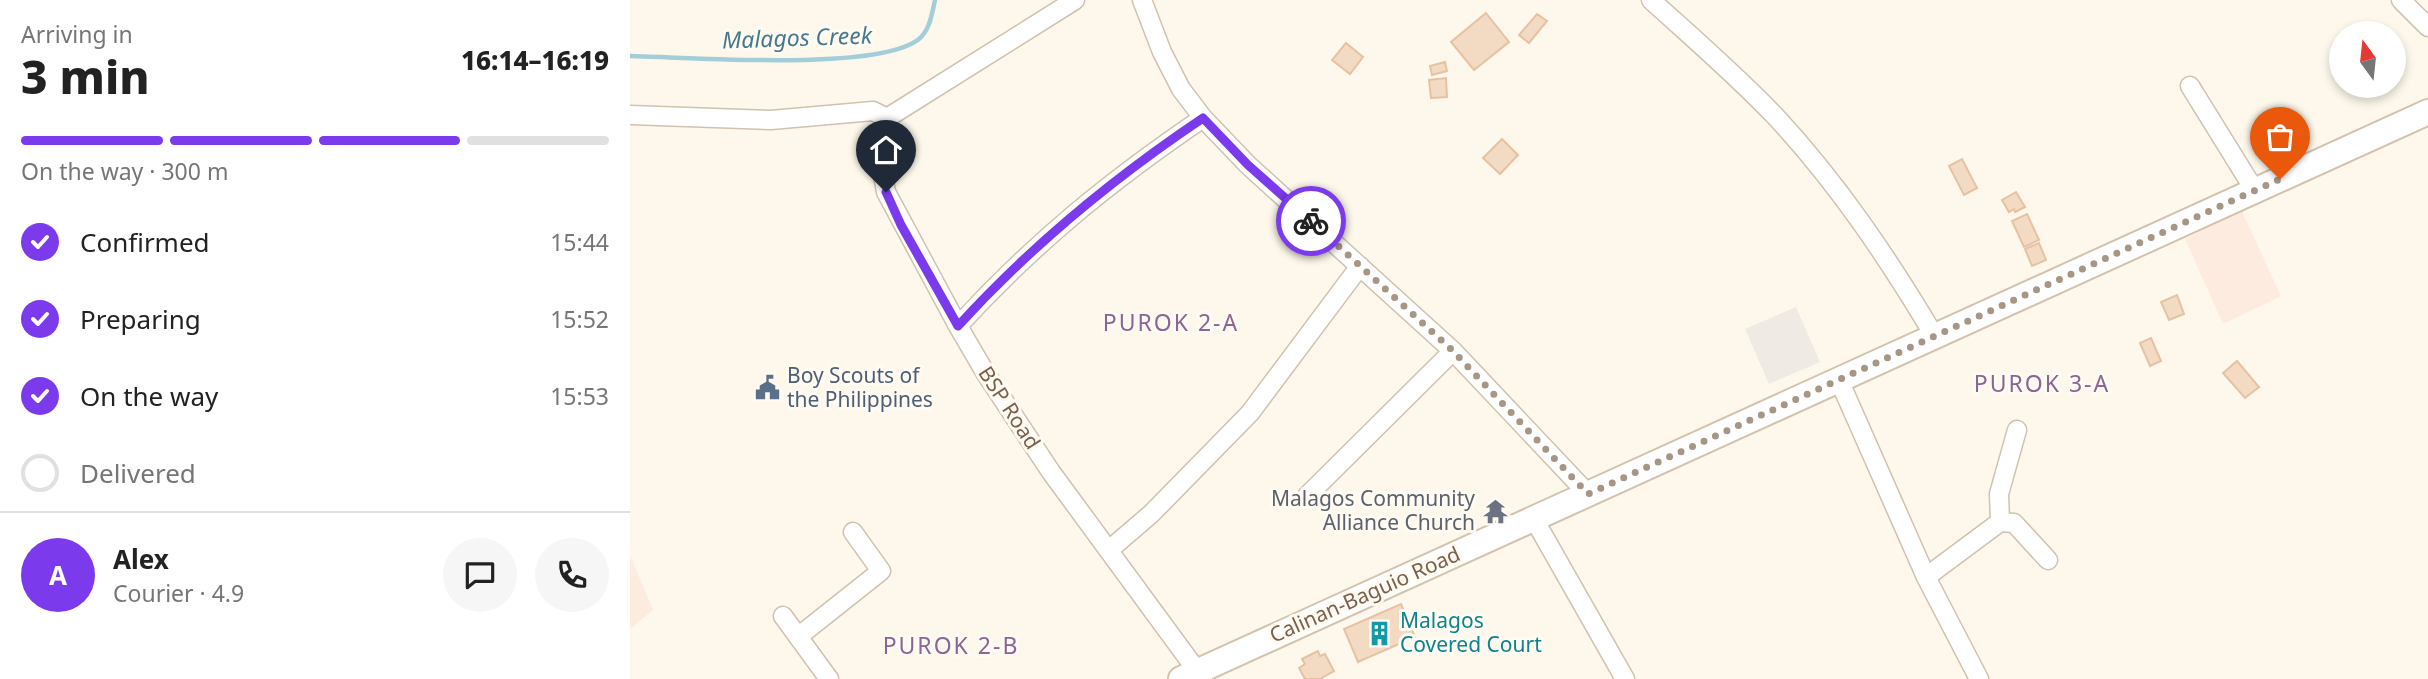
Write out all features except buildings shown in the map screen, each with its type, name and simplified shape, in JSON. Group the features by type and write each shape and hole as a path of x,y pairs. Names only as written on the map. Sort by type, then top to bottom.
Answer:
{"main road":[{"name":"Calinan-Baguio Road","path":"1194,676 2428,112"}],"street":[{"path":"630,115 771,120 873,111 887,118 1075,0"},
{"path":"1142,0 1162,52 1181,89 1203,118 1248,165 1453,351 1588,494"},
{"path":"1651,0 1761,102 1815,162 1867,229 1934,337"},
{"path":"2401,0 2428,27"},
{"path":"2190,86 2255,191"},
{"name":"BSP Road","path":"887,118 889,125 881,164 886,192 901,225 986,374 1194,676"},
{"path":"958,326 994,286 1061,223 1123,174 1203,118"},
{"path":"1109,550 1152,514 1250,413 1360,266"},
{"path":"1307,496 1453,351"},
{"path":"1839,380 1926,577 1979,679"},
{"path":"2000,522 1999,494 2017,430"},
{"path":"1534,519 1625,679"},
{"path":"1926,577 2000,522 2014,523 2048,560"},
{"path":"799,636 881,571 853,532"},
{"path":"783,616 830,679"}],"shaded area":[{"path":"2242,211 2281,296 2223,324 2185,239"},
{"path":"1796,307 1820,362 1769,384 1745,329"},
{"path":"630,555 653,610 630,629"}],"waterway":[{"name":"Malagos Creek","path":"630,56 736,60 865,56 897,49 919,39 928,26 935,0"}],"way so far":[{"path":"1311,221 1453,351 1588,494 2280,179"}],"place":[{"name":"Boy Scouts of the Philippines","path":"767,388"},
{"name":"Malagos Community Alliance Church","path":"1495,511"},
{"name":"Malagos Covered Court","path":"1380,633"}],"district":[{"name":"PUROK 2-A","path":"1171,323"},
{"name":"PUROK 3-A","path":"2042,384"},
{"name":"PUROK 2-B","path":"951,646"}],"route":[{"path":"886,192 901,225 958,326 994,286 1061,223 1154,151 1203,118 1248,165 1311,221"}]}
